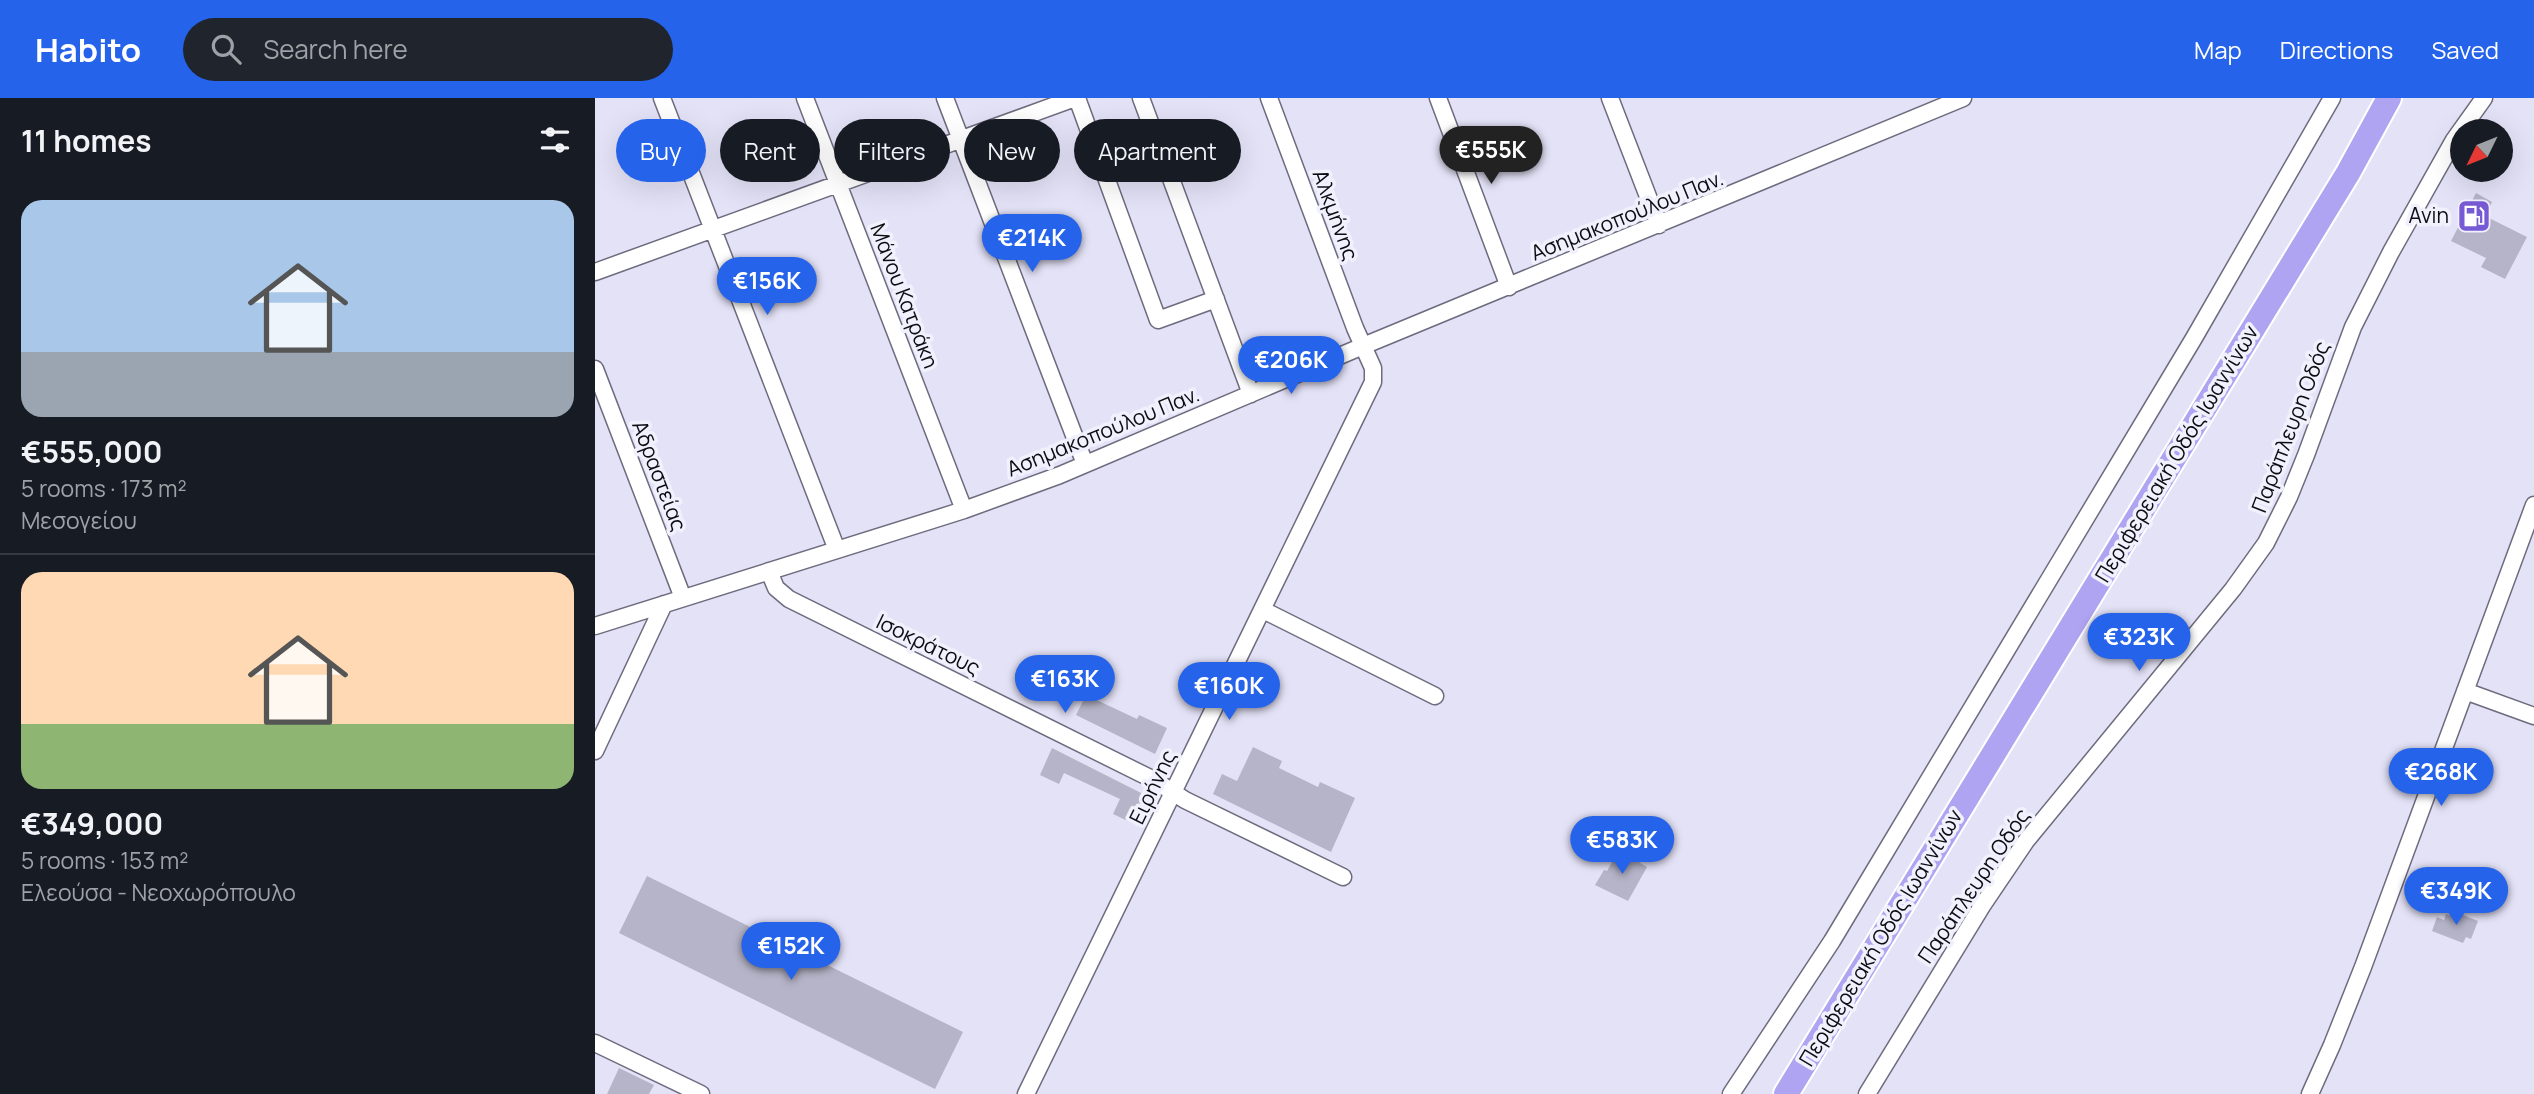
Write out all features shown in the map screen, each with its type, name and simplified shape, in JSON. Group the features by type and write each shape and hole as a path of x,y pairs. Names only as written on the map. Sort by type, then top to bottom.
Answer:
{"highway":[{"name":"Περιφερειακή Οδός Ιωαννίνων","path":"1786,1094 2340,185 2389,98"}],"street":[{"path":"662,98 837,550"},
{"name":"Μάνου Κατράκη","path":"805,98 964,510"},
{"path":"945,98 1085,464"},
{"path":"595,271 1076,98 1158,320 1216,299"},
{"path":"1141,98 1251,394"},
{"name":"Αλκμήνης","path":"1269,98 1363,346"},
{"path":"1438,98 1509,287"},
{"path":"1611,98 1659,225"},
{"name":"Ασημακοπούλου Παν.","path":"595,626 964,510 1085,464 1963,98"},
{"path":"1731,1094 1832,941 2200,327 2332,98"},
{"name":"Παράπλευρη Οδός","path":"1867,1094 1982,906 2026,841 2233,589 2266,543 2293,487 2353,327 2454,140 2484,98"},
{"name":"Ειρήνης","path":"1026,1094 1373,385 1374,371 1363,346"},
{"name":"Αδραστείας","path":"595,369 683,598"},
{"path":"2310,1094 2368,954 2534,505"},
{"name":"Ισοκράτους","path":"769,571 776,588 789,599 1343,877"},
{"path":"595,751 664,604"},
{"path":"1263,610 1435,696"},
{"path":"2465,691 2534,716"},
{"path":"595,1043 701,1094"}],"building":[{"path":"2476,193 2492,202 2485,216 2527,237 2505,279 2481,267 2486,258 2451,241"},
{"path":"1086,695 1137,719 1139,715 1167,728 1155,754 1076,715"},
{"path":"1253,747 1282,761 1279,768 1318,787 1320,782 1355,798 1331,852 1213,794 1222,774 1237,781"},
{"path":"1052,748 1147,796 1134,824 1113,814 1120,799 1064,773 1059,784 1040,775"},
{"path":"1619,850 1647,867 1628,901 1595,885"},
{"path":"647,876 963,1032 935,1089 619,933"},
{"path":"2453,911 2478,921 2471,939 2466,937 2463,943 2432,931 2437,917 2444,920 2446,914 2451,916"},
{"path":"619,1068 654,1085 649,1094 607,1094"}],"place":[{"name":"Avin","path":"2474,216"}]}
